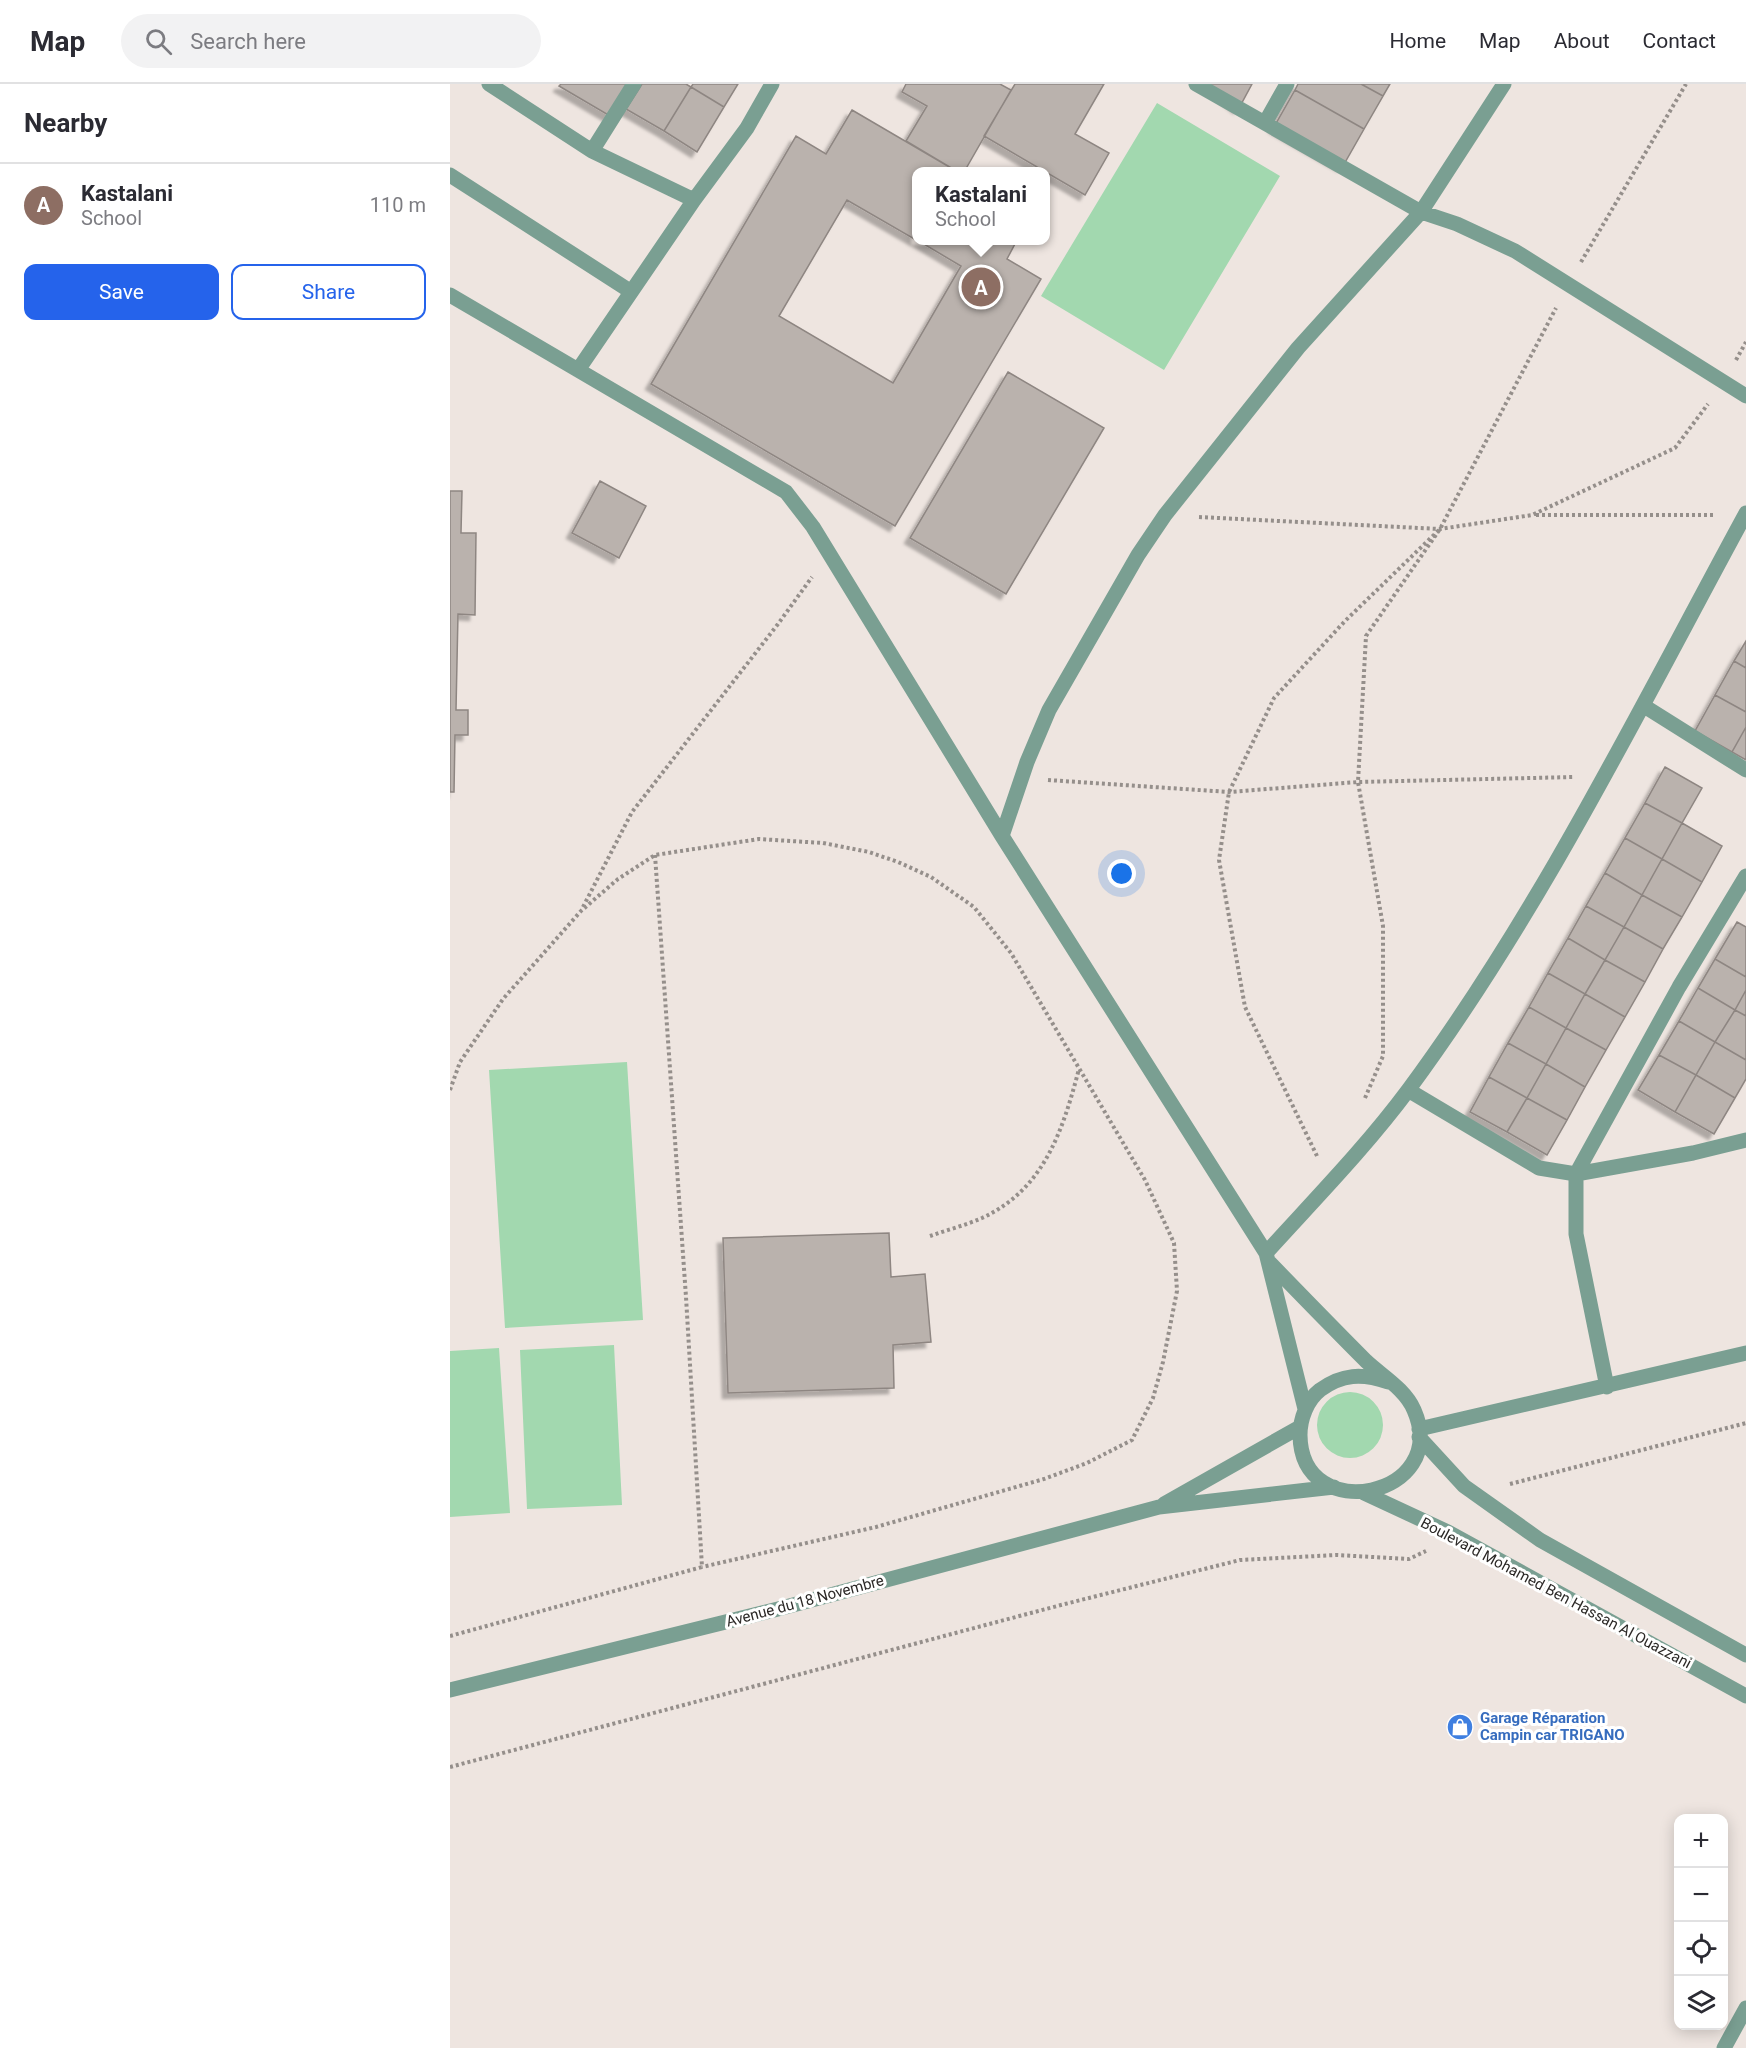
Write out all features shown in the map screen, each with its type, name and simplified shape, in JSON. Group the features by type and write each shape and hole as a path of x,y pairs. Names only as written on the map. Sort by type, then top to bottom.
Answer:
{"street":[{"path":"489,84 592,151 694,200"},
{"path":"592,151 634,84"},
{"path":"578,370 630,291 747,128 772,84"},
{"path":"1196,84 1421,212 1487,236 1546,269 1746,396"},
{"path":"1264,123 1287,84"},
{"path":"1002,836 1021,778 1049,710 1138,555 1165,515 1298,348 1421,212 1504,84"},
{"path":"450,175 630,291"},
{"path":"450,295 786,492 830,551 1002,836 1268,1258 1388,1382 1406,1397 1417,1417 1419,1433 1411,1464 1402,1475 1378,1490 1364,1493 1334,1487 1314,1473 1302,1451 1300,1427 1305,1409 1316,1393 1332,1382 1350,1375 1370,1375 1388,1382"},
{"path":"1268,1258 1408,1090 1492,968 1644,706 1746,514"},
{"path":"1644,706 1746,770"},
{"path":"1607,1387 1576,1234 1575,1174 1679,987 1745,881"},
{"path":"1408,1090 1539,1168 1575,1174 1693,1153 1746,1140"},
{"path":"1268,1258 1284,1334 1305,1409"},
{"path":"1419,1433 1746,1353"},
{"name":"Avenue du 18 Novembre","path":"1159,1507 1300,1427"},
{"path":"1419,1433 1464,1486 1540,1540 1746,1655"},
{"name":"Avenue du 18 Novembre","path":"450,1690 778,1609 1159,1507 1334,1487"},
{"name":"Boulevard Mohamed Ben Hassan Al Ouazzani","path":"1364,1493 1448,1532 1746,1696"},
{"path":"1724,2048 1746,2008"}],"path":[{"path":"1361,1109 1383,1056 1383,926 1358,782 1366,636 1440,529 1568,285 1686,84"},
{"path":"1532,515 1675,448 1724,381 1746,342"},
{"path":"1165,515 1440,529 1532,515 1746,514"},
{"path":"1330,1183 1245,1006 1218,860 1229,792 1274,698 1345,621 1440,529"},
{"path":"581,911 632,812 778,624 830,551"},
{"path":"1021,778 1229,792 1358,782 1604,777"},
{"path":"450,1090 460,1062 503,999 581,911 618,879 655,855 759,839 823,843 869,852 931,877 974,907 1011,953 1145,1180 1174,1244 1177,1291 1163,1362 1153,1398 1132,1440 1087,1463 1044,1479 876,1527 702,1567 450,1636"},
{"path":"655,855 702,1567"},
{"path":"930,1236 983,1217 1030,1180 1059,1138 1079,1068"},
{"path":"1476,1494 1746,1423"},
{"path":"450,1767 1061,1605 1240,1560 1336,1555 1409,1559 1432,1548 1448,1532"}],"green space":[{"path":"1157,103 1280,176 1164,370 1041,296"},
{"path":"627,1062 643,1320 505,1328 489,1070"},
{"path":"614,1345 622,1505 527,1509 520,1350"},
{"path":"499,1348 510,1513 450,1517 450,1351"},
{"path":"1343,1392 1357,1392 1369,1397 1378,1406 1383,1425 1381,1438 1374,1449 1357,1458 1343,1458 1331,1453 1322,1444 1317,1432 1317,1418 1322,1406 1331,1397"}],"building":[{"path":"561,84 628,84 610,116 559,86"},
{"path":"642,84 686,84 691,87 664,131 626,109"},
{"path":"693,84 738,84 724,107 691,87"},
{"path":"906,84 1000,84 1011,90 967,167 950,167 906,141 927,106 902,92"},
{"path":"1015,84 1104,84 1075,134 1109,153 1085,195 1050,175 1050,167 1037,167 984,136"},
{"path":"1209,84 1252,84 1239,108"},
{"path":"1298,84 1361,84 1383,96 1364,129 1295,90"},
{"path":"1361,84 1390,84 1383,96"},
{"path":"691,87 724,107 697,152 664,131"},
{"path":"1295,90 1364,129 1343,166 1274,127"},
{"path":"852,110 949,167 912,167 912,238 847,200 779,316 893,383 961,266 925,245 1014,245 1007,259 1041,279 895,526 651,384 796,136 826,154"},
{"path":"1008,372 1104,428 1006,594 910,538"},
{"path":"600,481 646,506 619,558 572,533"},
{"path":"450,491 462,491 461,533 476,533 475,615 458,614 456,710 468,710 468,735 455,735 454,792 450,792"},
{"path":"1746,641 1746,668 1734,661"},
{"path":"1734,661 1746,668 1746,712 1715,695"},
{"path":"1715,695 1746,712 1746,727 1732,752 1695,731"},
{"path":"1746,727 1746,760 1732,752"},
{"path":"1665,767 1702,788 1682,823 1645,803"},
{"path":"1645,803 1682,823 1662,859 1625,838"},
{"path":"1682,823 1722,846 1702,882 1662,859"},
{"path":"1625,838 1662,859 1642,895 1605,873"},
{"path":"1662,859 1702,882 1682,917 1642,895"},
{"path":"1605,873 1642,895 1624,927 1586,906"},
{"path":"1642,895 1682,917 1663,949 1624,927"},
{"path":"1586,906 1624,927 1605,960 1568,938"},
{"path":"1737,922 1746,927 1746,977 1715,959"},
{"path":"1624,927 1663,949 1645,982 1605,960"},
{"path":"1568,938 1605,960 1585,994 1548,973"},
{"path":"1715,959 1746,977 1746,990 1735,1010 1698,988"},
{"path":"1605,960 1645,982 1625,1017 1585,994"},
{"path":"1548,973 1585,994 1566,1028 1529,1007"},
{"path":"1698,988 1735,1010 1715,1042 1679,1021"},
{"path":"1746,990 1746,1016 1735,1010"},
{"path":"1585,994 1625,1017 1606,1050 1566,1028"},
{"path":"1529,1007 1566,1028 1546,1064 1508,1043"},
{"path":"1735,1010 1746,1016 1746,1060 1715,1042"},
{"path":"1679,1021 1715,1042 1696,1075 1659,1055"},
{"path":"1566,1028 1606,1050 1585,1087 1546,1064"},
{"path":"1715,1042 1746,1060 1746,1079 1735,1098 1696,1075"},
{"path":"1508,1043 1546,1064 1527,1098 1489,1077"},
{"path":"1659,1055 1696,1075 1675,1112 1638,1090"},
{"path":"1546,1064 1585,1087 1567,1120 1527,1098"},
{"path":"1696,1075 1735,1098 1714,1134 1675,1112"},
{"path":"1489,1077 1527,1098 1507,1132 1470,1112"},
{"path":"1527,1098 1567,1120 1547,1155 1507,1132"},
{"path":"889,1233 891,1277 925,1274 931,1342 893,1345 894,1388 728,1393 723,1238"}],"place":[{"name":"Kastalani","path":"981,287"},
{"name":"Garage Réparation Campin car TRIGANO","path":"1460,1727"}]}
